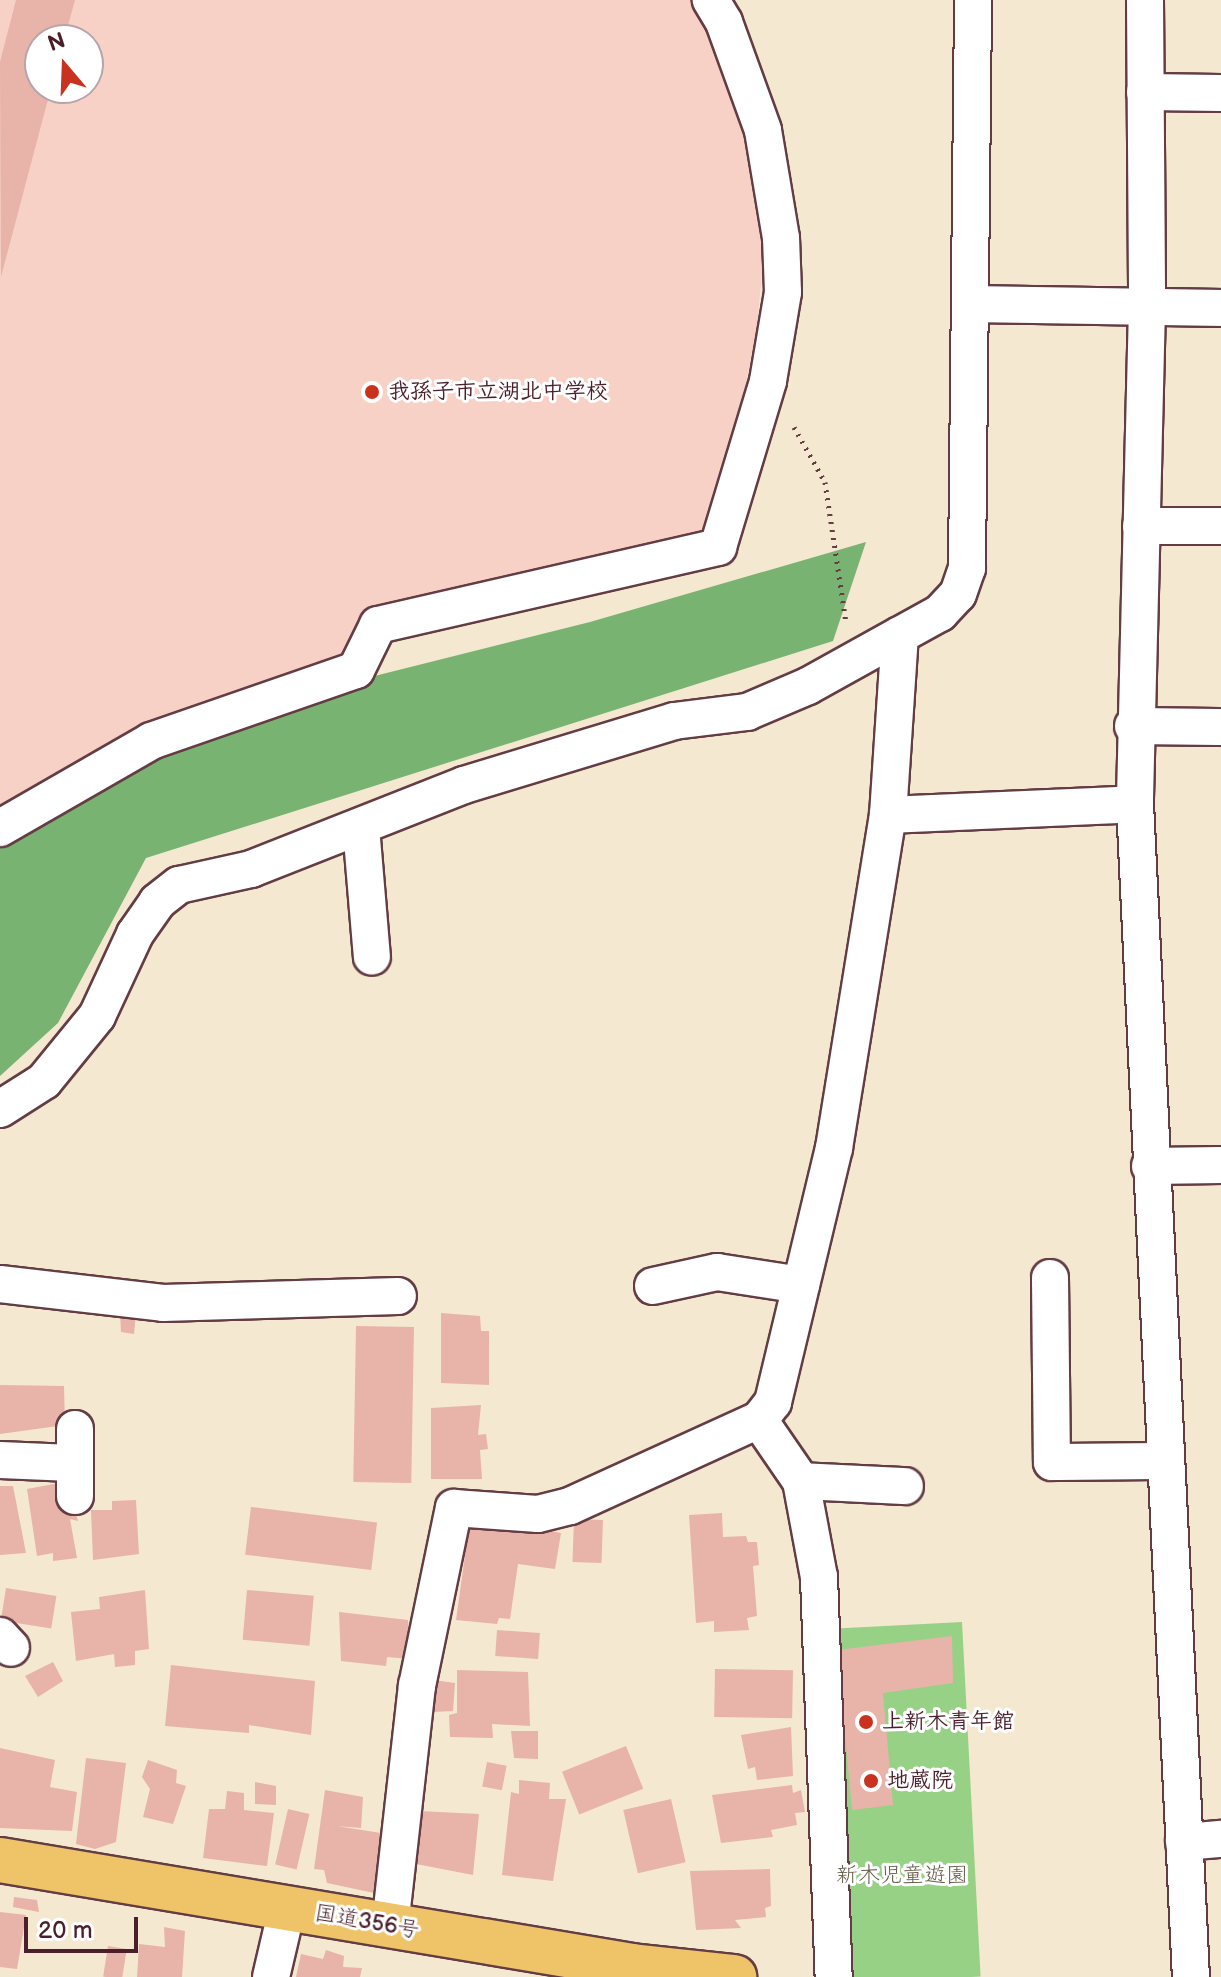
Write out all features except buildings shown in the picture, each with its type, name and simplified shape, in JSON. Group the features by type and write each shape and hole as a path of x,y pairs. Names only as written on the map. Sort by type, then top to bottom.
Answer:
{"highway":[{"name":"国道356号","path":"0,1860 390,1926 539,1964 734,1977"}],"street":[{"path":"0,828 151,741 356,670 378,625 718,547 768,381 783,292 781,238 763,130 724,22 711,0"},
{"path":"0,1109 44,1081 97,1016 135,934 157,902 179,885 251,869 464,785 674,721 747,712 852,662 940,613 958,594 967,568 973,0"},
{"path":"1145,0 1147,307 1133,726 1150,1166 1191,1977"},
{"path":"1145,92 1221,93"},
{"path":"972,304 1221,308"},
{"path":"1141,526 1221,526"},
{"path":"390,1926 417,1686 454,1508 538,1514 570,1506 759,1420 773,1402 834,1148 888,815 900,635"},
{"path":"1133,726 1221,727"},
{"path":"888,815 1135,804"},
{"path":"361,827 372,957"},
{"path":"1150,1166 1221,1165"},
{"path":"653,1286 717,1272 801,1285"},
{"path":"1050,1278 1052,1462 1165,1461"},
{"path":"0,1284 163,1303 398,1296"},
{"path":"759,1420 801,1481 819,1577 834,1977"},
{"path":"0,1460 74,1463"},
{"path":"801,1481 905,1486"},
{"path":"1184,1842 1221,1839"},
{"path":"271,1977 287,1909"}],"path":[{"path":"768,381 825,482 852,662"}],"shaded area":[{"name":"我孫子市立湖北中学校","path":"0,0 693,0 720,49 749,139 766,231 757,325 732,459 706,536 367,610 347,658 0,810"}],"green space":[{"path":"866,542 833,641 146,858 58,1023 0,1076 0,820 291,697 590,622"},
{"name":"新木児童遊園","path":"962,1622 981,1977 840,1977 822,1629"}],"place":[{"name":"我孫子市立湖北中学校","path":"372,392"},
{"name":"上新木青年館","path":"866,1722"},
{"name":"地蔵院","path":"871,1781"}]}
